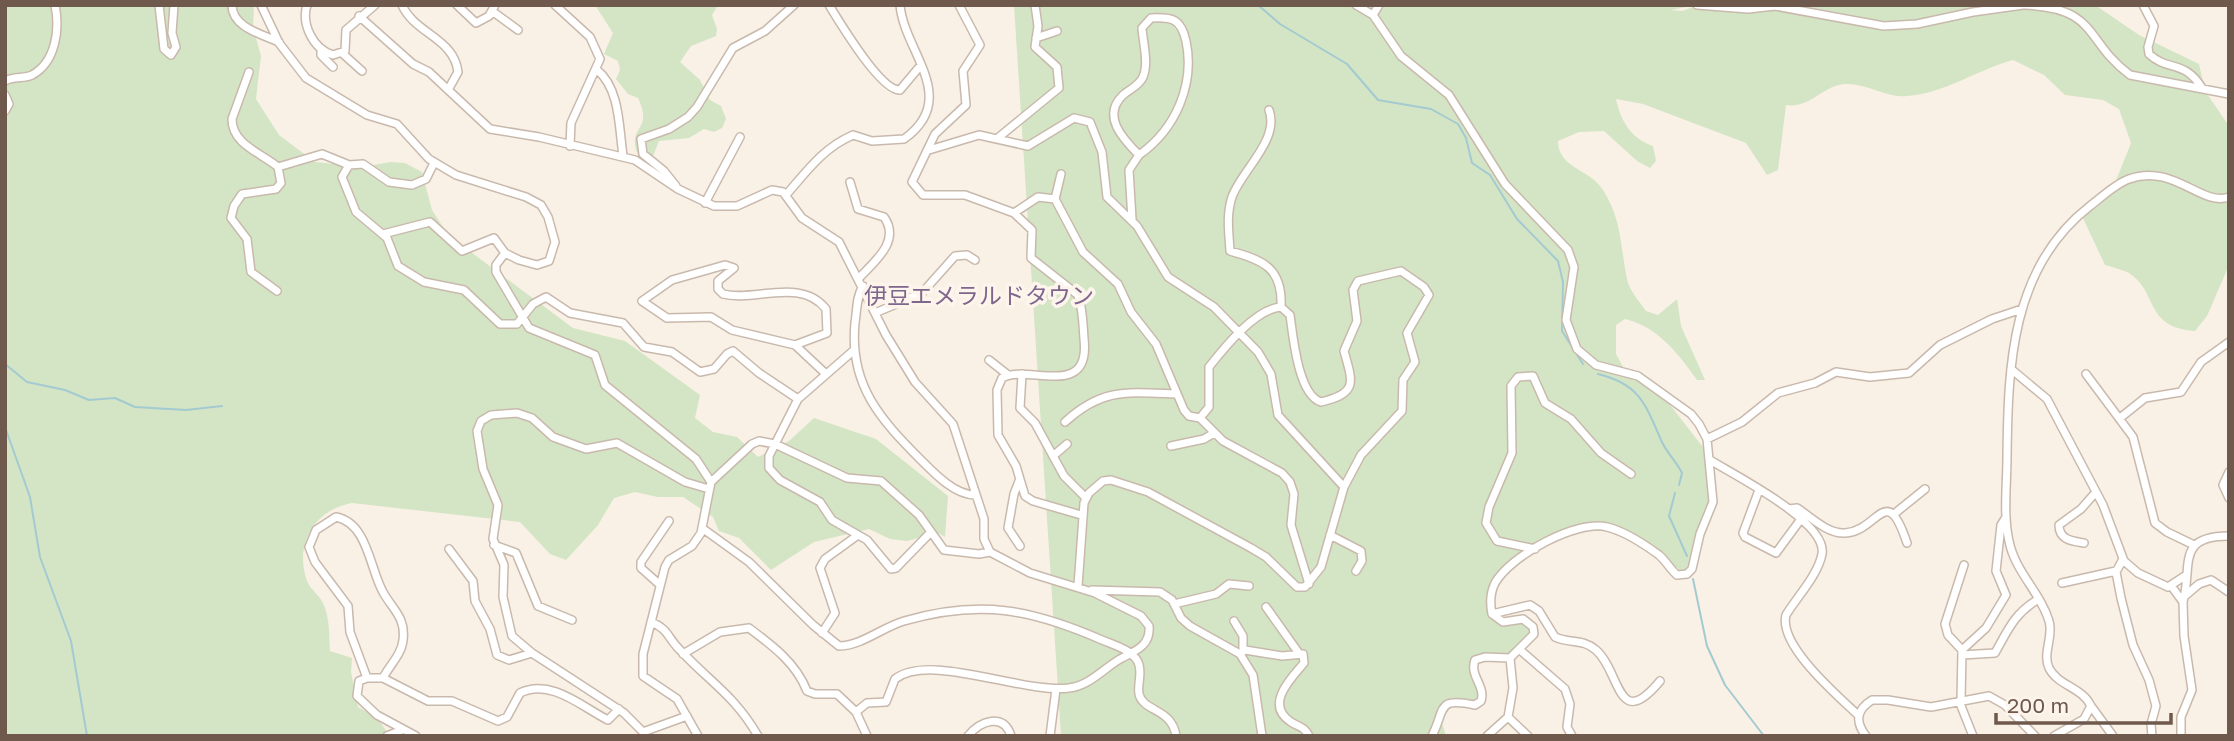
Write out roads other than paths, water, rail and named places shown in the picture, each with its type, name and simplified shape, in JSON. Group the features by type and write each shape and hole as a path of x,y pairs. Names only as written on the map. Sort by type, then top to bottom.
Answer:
{"street":[{"path":"5,81 30,76 49,58 57,32 55,5"},
{"path":"159,5 164,49 171,55 176,47 171,27 174,5"},
{"path":"232,5 232,16 238,24 279,43"},
{"path":"261,5 279,43 306,78 367,115 397,124 434,163 473,182 535,201 544,210 555,242 549,261 537,265 505,253 496,239 491,238 471,250 460,250 430,222 383,234"},
{"path":"307,5 306,25 321,50 321,55 333,67"},
{"path":"342,53 346,44 344,33 359,16 375,5"},
{"path":"402,5 408,19 453,55 458,72 455,83 448,90"},
{"path":"457,5 476,23 484,20 494,8 518,30"},
{"path":"555,5 595,43 600,59 571,123 570,145"},
{"path":"678,190 664,171 643,154 641,139 669,129 688,117 733,48 765,31 794,5"},
{"path":"829,5 866,61 890,89 900,90 921,65"},
{"path":"786,195 821,154 848,137 856,136 875,141 908,136 923,120 929,85 904,27 900,5"},
{"path":"959,5 980,46 963,71 966,106 935,134 929,150 912,177 917,191 928,196 965,195 1014,213 1032,230 1031,258 1077,295 1086,351 1079,367 1063,375 1039,378 1022,374 1008,375 998,385 997,430 1016,466 1028,499 1081,515"},
{"path":"999,137 1057,91 1061,78 1052,62 1037,52 1038,26 1035,5"},
{"path":"1356,5 1373,15 1401,56 1449,95 1505,184 1569,250 1574,267 1566,320 1577,349 1596,365 1638,376 1696,418 1707,439 1713,502 1700,534 1692,569 1687,574 1677,575 1658,555 1624,533 1594,524 1579,526 1535,549 1497,580 1492,593 1492,614 1499,622 1520,618 1533,627 1533,637 1510,659 1513,688 1508,717 1487,736"},
{"path":"1373,15 1379,5"},
{"path":"1697,5 1748,9 1775,6 1884,26 1917,24 2024,5 2080,18 2120,67 2130,75 2229,94"},
{"path":"2143,5 2154,26 2148,47 2149,54 2189,71 2202,88"},
{"path":"359,16 490,129 635,160 678,190 705,203 737,206 772,190 786,195 802,218 839,242 875,313 919,389 953,424 971,473 975,495 984,519 984,539 990,552 1030,573 1087,590 1145,620 1149,630 1147,639 1139,650 1080,686 1056,689 916,669 895,679 886,702 867,703 856,712"},
{"path":"1132,220 1129,170 1139,155 1163,134 1188,83 1189,54 1183,28 1174,18 1151,18 1142,28 1144,73 1115,107 1113,120 1116,128 1139,155"},
{"path":"1036,38 1058,31"},
{"path":"321,50 332,55 342,53"},
{"path":"342,53 362,71"},
{"path":"1052,62 1060,55"},
{"path":"597,70 607,80 611,91 623,156"},
{"path":"249,72 232,119 232,127 243,143 278,167 281,183 279,187 242,194 234,206 231,218 247,239 251,272 277,291"},
{"path":"5,95 9,104 5,111"},
{"path":"1078,586 1081,515 1086,498 1104,481 1111,480 1148,492 1266,557 1297,587 1309,584 1321,567 1344,487 1366,448 1402,411 1403,380 1415,362 1407,333 1429,295 1424,287 1401,271 1358,281 1353,290 1357,321 1344,351 1351,376 1350,388 1344,396 1321,402 1309,393 1296,356 1290,315 1281,307 1280,289 1271,269 1259,259 1230,251 1228,232 1233,194 1266,138 1271,118 1269,110"},
{"path":"929,150 979,135 999,137 1028,146 1074,118 1090,122 1102,152 1107,197 1132,220 1168,277 1214,307 1269,368 1273,401 1282,421 1344,487"},
{"path":"705,203 740,136"},
{"path":"278,167 322,154 349,165 363,164 384,180 409,185 426,179 434,163"},
{"path":"349,165 342,177 352,206 359,216 387,238 395,263 424,282 461,289 500,324 510,326 519,323 533,304 546,297 566,312 627,325 645,347 672,352 700,372 714,369 733,351 759,373 798,398"},
{"path":"1061,174 1055,199 1084,254 1118,284 1130,312 1156,344 1175,394 1186,414 1200,418 1228,444 1283,473 1290,482 1294,495 1291,524 1309,584"},
{"path":"2113,736 2082,691 2051,670 2047,659 2050,626 2011,553 2007,516 2012,341 2036,270 2062,231 2123,182 2145,176 2171,178 2211,198 2229,197"},
{"path":"850,182 858,209 884,217 891,234 887,247 859,278"},
{"path":"1014,213 1038,197 1055,199"},
{"path":"505,253 496,265 496,272 521,318 536,332 595,355 605,385 696,459 710,486"},
{"path":"875,313 922,293 955,256 967,255 975,260"},
{"path":"795,345 827,333 828,321 824,306 800,294 723,294 718,289 718,281 734,268 732,266 708,269 672,280 642,301 667,318 711,317 732,330 795,345 826,374"},
{"path":"863,286 859,295 853,351 865,391 882,417 940,477 962,492 975,495"},
{"path":"1200,418 1209,407 1209,367 1238,332 1272,309 1281,307"},
{"path":"1707,439 1742,422 1778,393 1812,384 1836,373 1870,377 1909,373 1926,356 1954,338 2022,309"},
{"path":"2120,418 2145,398 2181,392 2201,362 2229,341"},
{"path":"853,351 798,398 767,463 771,472 820,502 832,520 867,540 883,562 893,570 930,533"},
{"path":"989,360 1008,375"},
{"path":"2011,369 2047,399 2096,492 2123,559 2138,573 2172,587 2184,598"},
{"path":"1022,374 1020,408 1035,423 1064,476 1086,498"},
{"path":"2086,374 2133,437 2155,523 2194,545"},
{"path":"1535,549 1497,541 1486,523 1489,507 1512,453 1511,386 1518,377 1533,376 1545,402 1572,419 1601,453 1631,474"},
{"path":"1065,422 1085,406 1107,395 1119,392 1175,394"},
{"path":"687,716 645,732 619,709 532,653 510,632 503,597 504,565 494,545 493,535 498,505 484,469 477,440 478,425 491,415 525,415 548,435 586,449 617,443 685,482 710,486"},
{"path":"1171,446 1208,438 1214,433"},
{"path":"698,736 673,695 643,676 641,662 659,584 667,562 692,546 702,528 710,486 752,444 760,441 775,444 837,475 861,481 881,481 906,503 946,551 979,554 990,552"},
{"path":"1053,456 1067,444"},
{"path":"1710,460 1789,509 1820,541 1823,552 1819,562 1786,615 1785,625 1799,653 1858,715"},
{"path":"2229,472 2223,485 2229,498"},
{"path":"1020,481 1014,494 1008,528 1020,546"},
{"path":"1789,509 1797,508 1823,526 1842,533 1854,531 1884,513 1894,514 1926,489"},
{"path":"1759,490 1743,533 1745,537 1776,553 1801,519"},
{"path":"2084,543 2063,536 2059,525 2081,509 2096,492"},
{"path":"1894,514 1907,543"},
{"path":"1962,653 1986,628 2006,595 1996,571 2001,525 2007,516"},
{"path":"367,678 349,632 348,606 315,562 309,547 312,535 335,517 345,520 361,539 373,561 382,592 400,618 403,643 383,678"},
{"path":"659,584 641,568 641,562 669,521"},
{"path":"702,528 753,565 835,643 845,646 904,621 965,610 1000,608 1080,631 1131,654 1138,663 1138,693 1142,700 1170,718 1176,736"},
{"path":"822,632 835,614 820,568 825,559 858,535"},
{"path":"1330,535 1362,551 1362,561 1356,570"},
{"path":"2181,736 2181,717 2192,690 2184,636 2185,576 2194,545 2210,537 2229,536"},
{"path":"494,545 516,553 538,606 572,620"},
{"path":"449,549 473,581 475,601 490,629 497,655 509,660 532,653"},
{"path":"2123,559 2116,571 2133,645 2149,680 2156,706 2151,724 2152,736"},
{"path":"1964,565 1945,624 1948,635 1962,653 1960,701 1973,736"},
{"path":"2063,583 2116,571"},
{"path":"2172,587 2185,576"},
{"path":"2184,598 2199,584 2211,580 2229,592"},
{"path":"1174,604 1216,594 1229,584 1249,586"},
{"path":"1087,590 1149,590 1168,596 1189,626 1242,652 1282,656 1298,652"},
{"path":"1962,653 1995,653 2010,622 2022,609 2037,600"},
{"path":"1492,614 1525,604 1534,607 1555,637 1584,642 1601,655 1620,695 1630,701 1643,697 1660,681"},
{"path":"1266,607 1305,660 1284,686 1280,702 1285,717 1304,729 1309,736"},
{"path":"1234,621 1243,636 1242,652 1253,675 1262,736"},
{"path":"651,622 668,630 683,653 729,695 758,736"},
{"path":"683,653 720,632 749,628 793,664 801,674 807,691 815,694 837,694 856,712 867,736"},
{"path":"1519,649 1565,689 1570,704 1567,727 1572,736"},
{"path":"1432,736 1439,712 1445,705 1456,701 1475,705 1481,701 1483,694 1473,671 1475,660 1485,657 1510,659"},
{"path":"416,736 377,715 358,699 358,684 367,678 383,678 428,701 452,701 498,721 507,717 520,693 529,690 570,698 608,720 619,709"},
{"path":"1049,736 1056,689"},
{"path":"1866,736 1858,722 1858,715 1866,704 1876,699 1931,707 1983,695 1997,698 2035,736"},
{"path":"2054,736 2084,719 2091,706"},
{"path":"1508,717 1528,736"},
{"path":"968,736 981,724 998,721 1007,726 1012,736"},
{"path":"387,736 402,730"}],"waterway":[{"path":"1258,5 1280,24 1347,64 1378,100 1431,109 1458,124 1466,138 1472,163 1490,175 1517,219 1558,261 1563,282 1562,331 1583,364"},
{"path":"5,364 27,382 65,390 89,400 115,398 135,407 186,410 222,406"},
{"path":"1598,374 1623,383 1645,405 1663,444 1682,473 1679,485"},
{"path":"5,427 30,497 40,557 71,641 87,736"},
{"path":"1675,493 1669,516 1687,556"},
{"path":"1693,579 1707,646 1725,685 1764,736"}],"district":[{"name":"伊豆エメラルドタウン","path":"979,295"}]}
